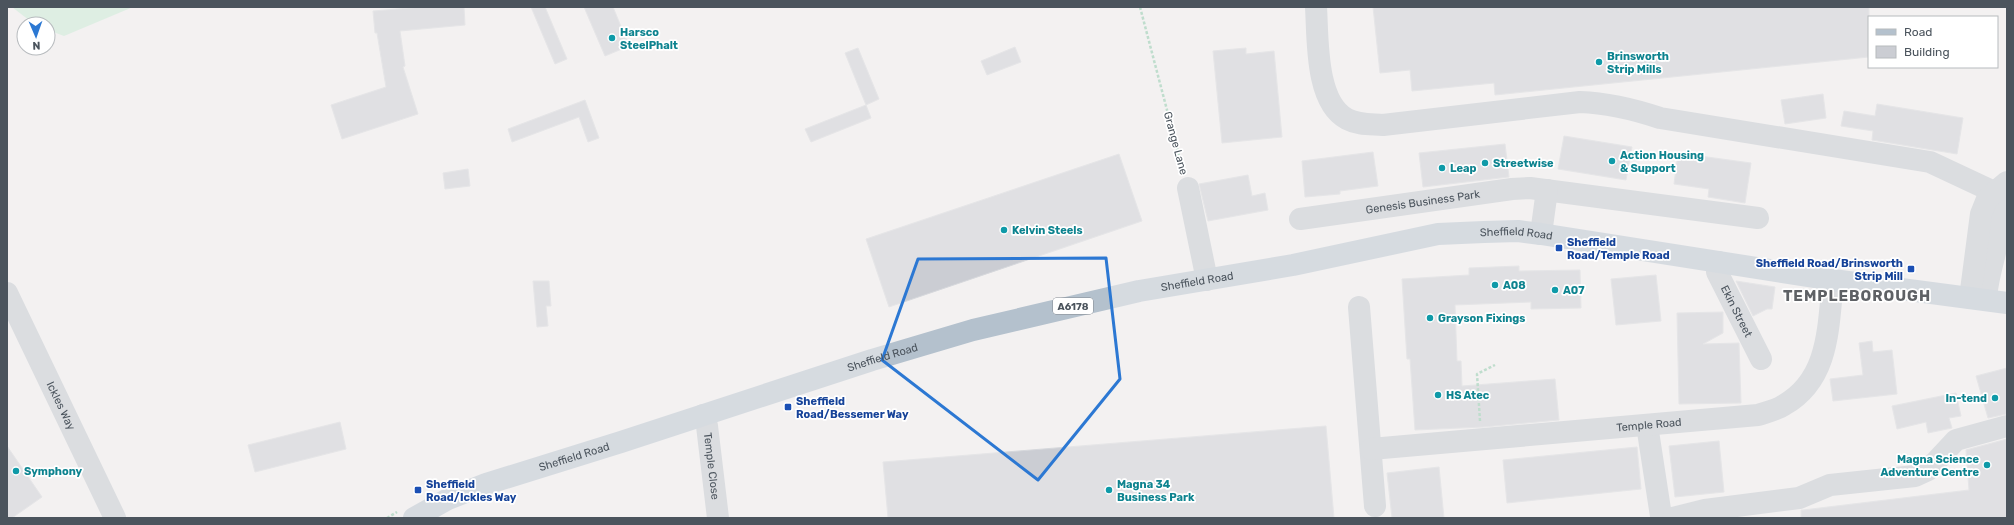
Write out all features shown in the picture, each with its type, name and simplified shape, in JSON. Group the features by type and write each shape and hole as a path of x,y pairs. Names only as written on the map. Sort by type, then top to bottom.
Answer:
{"main road":[{"name":"Sheffield Road","path":"406,515 486,484 872,360 973,330 1139,291 1293,265 1438,234 1518,231 1650,250 1833,280 2007,303"}],"street":[{"path":"1316,7 1324,88 1334,107 1342,115 1363,124 1383,124 1580,102 1604,103 1628,108 1660,118 1930,162 2001,187 2001,212 1978,299"},
{"name":"Grange Lane","path":"1188,188 1207,280"},
{"name":"Genesis Business Park","path":"1300,219 1512,189 1547,190 1758,218"},
{"path":"1540,234 1547,190"},
{"name":"Ekin Street","path":"1719,262 1717,272 1761,359"},
{"name":"Temple Road","path":"1371,449 1758,415 1784,406 1806,389 1818,371 1826,340 1833,280"},
{"name":"Ickles Way","path":"7,294 115,518"},
{"path":"1359,307 1375,506"},
{"name":"Temple Close","path":"703,415 707,426 718,518"},
{"path":"1647,425 1661,516 1667,518"},
{"path":"1673,518 1705,510 1799,498 1830,485 1915,476 1928,470 1956,440 2007,426"}],"path":[{"name":"Grange Lane","path":"1140,7 1188,188"},
{"path":"1481,439 1477,374 1495,365"},
{"path":"387,518 406,515"}],"highlighted area":[{"path":"1106,258 1120,379 1038,480 882,360 918,259"}],"green space":[{"path":"12,7 133,7 64,36 56,33 56,16 24,16"}],"building":[{"path":"421,7 464,7 465,25 400,31 405,66 403,67 418,114 342,139 331,105 386,87 377,33 375,33 373,11"},
{"path":"531,7 545,7 567,59 555,64"},
{"path":"584,7 613,7 629,46 605,56"},
{"name":"Brinsworth Strip Mills","path":"1373,7 1869,7 1868,57 1495,95 1494,83 1412,91 1410,70 1380,73"},
{"path":"1015,47 1021,62 987,75 981,61"},
{"path":"858,48 879,99 866,105 845,53"},
{"path":"1246,48 1246,54 1274,51 1282,137 1222,143 1213,51"},
{"path":"1823,94 1826,118 1785,124 1781,100"},
{"path":"585,100 599,138 588,142 579,117 512,142 508,129"},
{"path":"1877,104 1963,118 1957,154 1872,140 1873,131 1841,126 1844,111 1875,116"},
{"path":"866,105 871,118 811,142 805,129"},
{"path":"1564,136 1632,147 1626,180 1558,169"},
{"path":"1505,144 1509,177 1423,187 1419,153"},
{"path":"1373,152 1378,186 1340,191 1340,194 1305,197 1302,161"},
{"path":"1678,153 1751,163 1745,203 1708,197 1709,189 1674,184"},
{"name":"Kelvin Steels","path":"1119,154 1142,221 889,307 866,239"},
{"path":"468,169 470,186 445,189 443,173"},
{"path":"1248,175 1252,196 1265,193 1268,210 1208,221 1199,184"},
{"path":"1519,266 1519,271 1580,270 1581,308 1531,309 1531,302 1455,305 1457,361 1461,361 1462,386 1555,379 1559,420 1484,427 1415,430 1410,359 1407,359 1402,279 1469,275 1469,268"},
{"path":"1656,275 1661,321 1616,325 1611,279"},
{"path":"533,281 549,281 551,306 546,306 548,326 537,327"},
{"path":"1736,281 1775,287 1772,309 1767,309 1753,316"},
{"path":"1723,312 1723,333 1703,344 1739,343 1741,403 1679,404 1677,313"},
{"path":"1872,341 1873,352 1892,350 1897,394 1833,401 1830,379 1863,375 1859,343"},
{"name":"In-tend","path":"2007,368 2007,414 1988,418 1976,376"},
{"path":"1956,393 1961,416 1949,418 1952,428 1928,433 1926,422 1897,429 1892,406"},
{"path":"340,422 346,449 255,472 248,445"},
{"name":"Magna 34 Business Park","path":"1326,426 1334,518 888,518 883,462"},
{"name":"Magna Science Adventure Centre","path":"2007,439 2007,518 1801,518 1801,510 1969,490 1966,450"},
{"path":"1719,441 1724,492 1675,497 1669,446"},
{"name":"Symphony","path":"7,446 42,497 12,518 7,518"},
{"path":"1637,447 1641,489 1507,503 1503,460"},
{"path":"1439,467 1444,518 1392,518 1387,473"}],"place":[{"name":"Harsco SteelPhalt","path":"612,38"},
{"name":"Brinsworth Strip Mills","path":"1599,62"},
{"name":"Action Housing & Support","path":"1612,161"},
{"name":"Streetwise","path":"1485,163"},
{"name":"Leap","path":"1442,168"},
{"name":"Kelvin Steels","path":"1004,230"},
{"name":"Sheffield Road/Temple Road","path":"1559,248"},
{"name":"Sheffield Road/Brinsworth Strip Mill","path":"1911,269"},
{"name":"A08","path":"1495,285"},
{"name":"A07","path":"1555,290"},
{"name":"Grayson Fixings","path":"1430,318"},
{"name":"HS Atec","path":"1438,395"},
{"name":"In-tend","path":"1995,398"},
{"name":"Sheffield Road/Bessemer Way","path":"788,407"},
{"name":"Magna Science Adventure Centre","path":"1987,465"},
{"name":"Symphony","path":"16,471"},
{"name":"Sheffield Road/Ickles Way","path":"418,490"},
{"name":"Magna 34 Business Park","path":"1109,490"}],"district":[{"name":"TEMPLEBOROUGH","path":"1857,296"}]}
